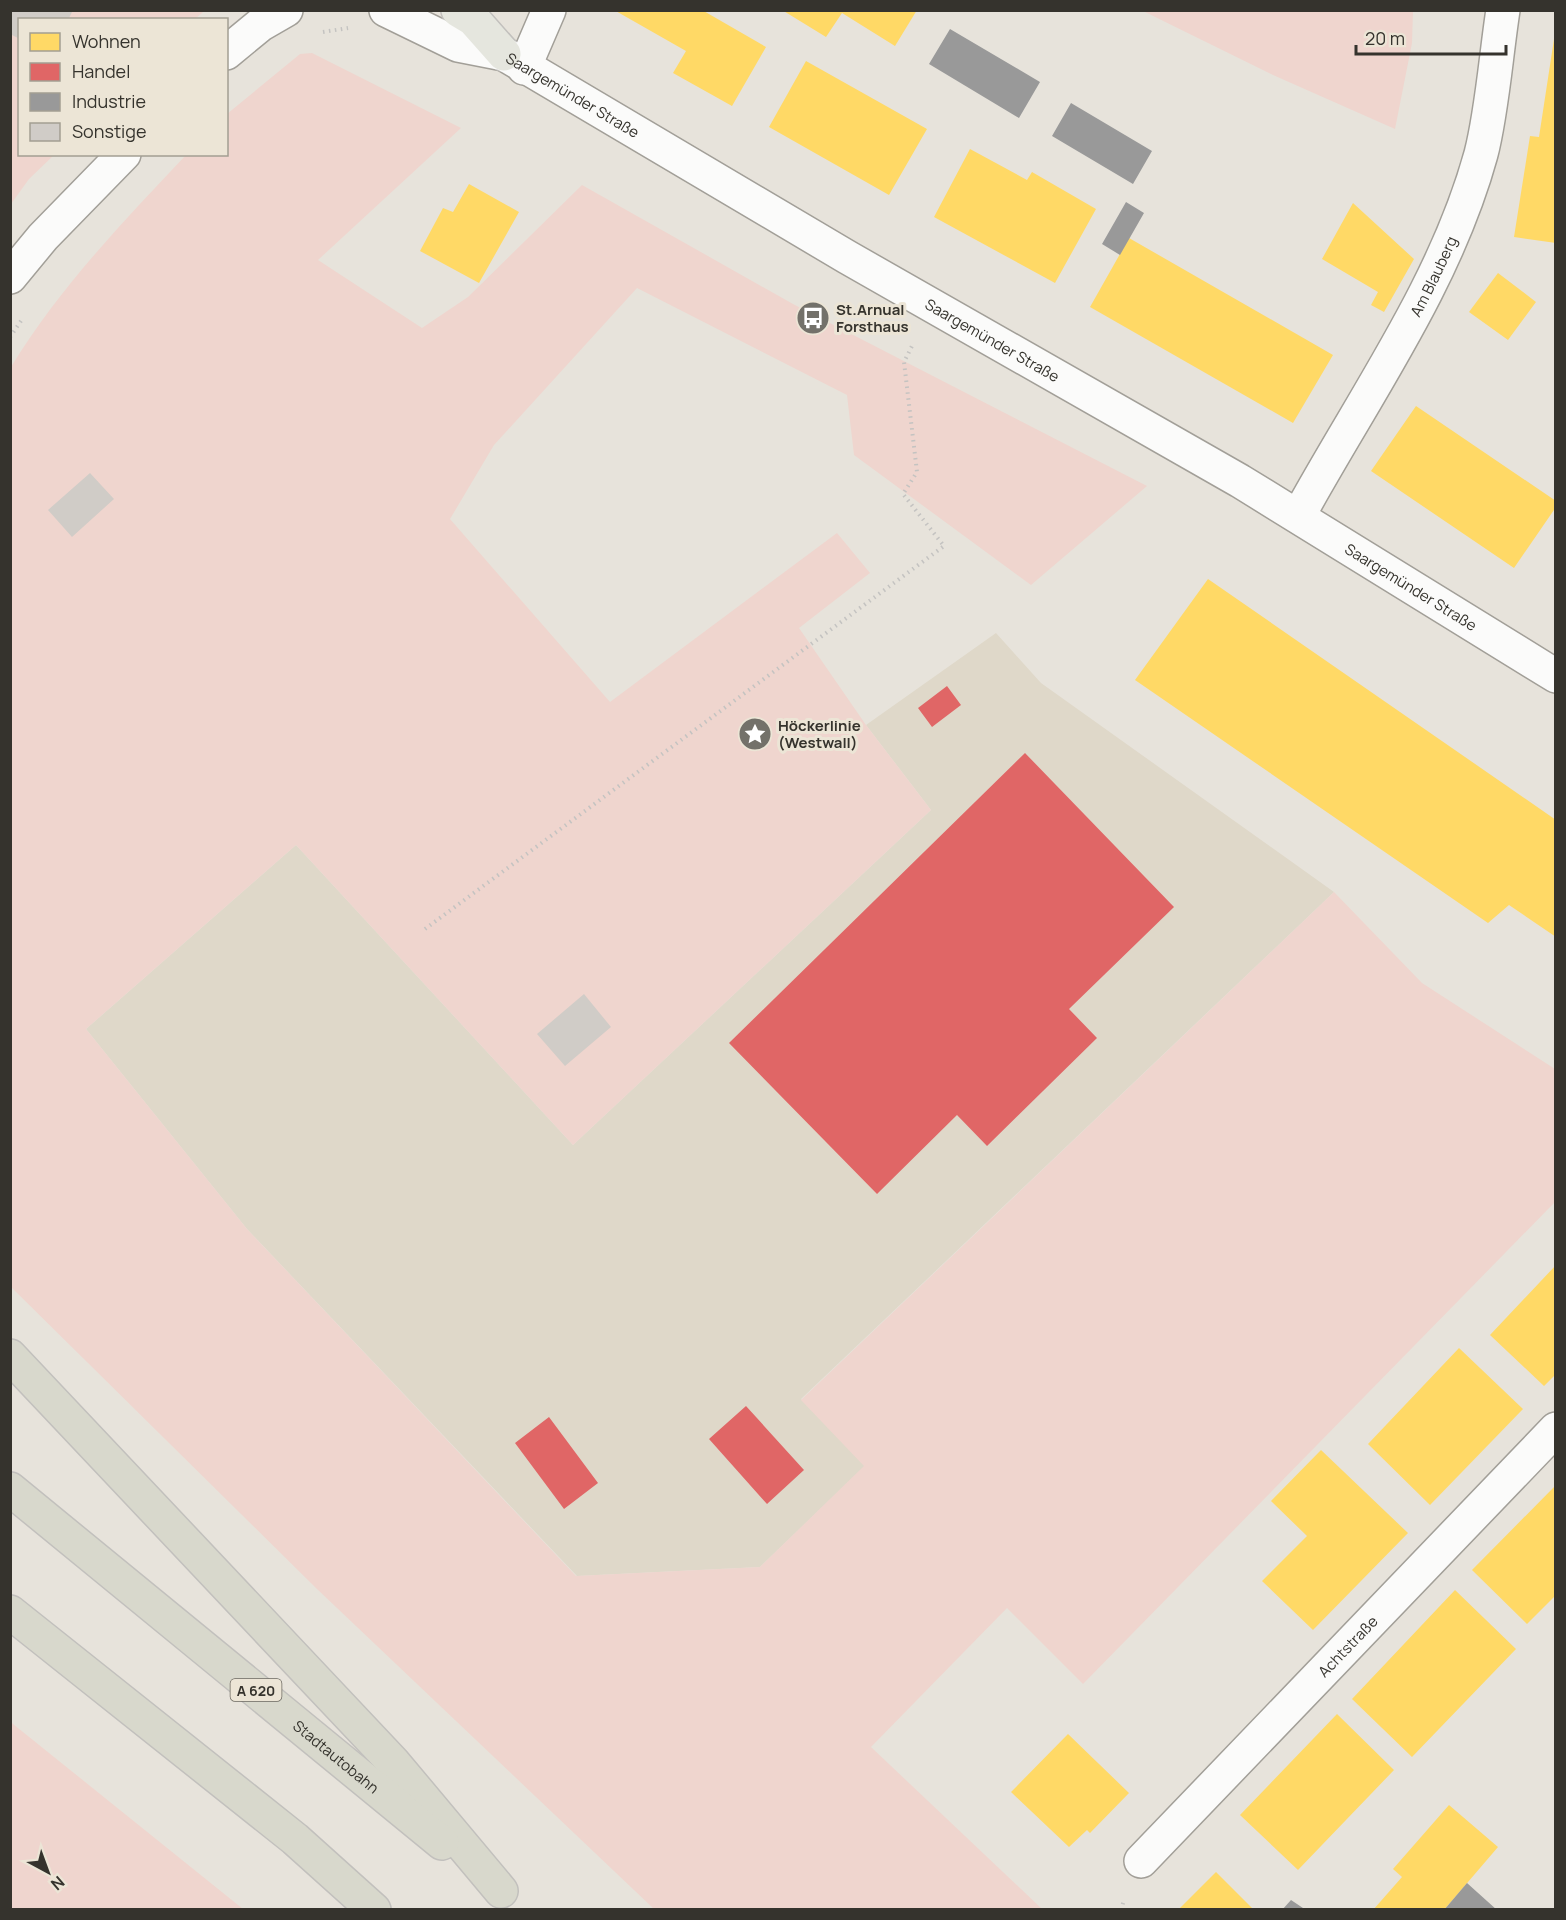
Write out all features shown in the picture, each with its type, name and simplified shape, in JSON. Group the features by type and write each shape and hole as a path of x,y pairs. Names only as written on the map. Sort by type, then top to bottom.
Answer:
{"highway":[{"path":"10,1356 393,1762 511,1900"},
{"name":"Stadtautobahn","path":"10,1489 511,1900"},
{"path":"10,1612 295,1839 374,1910"}],"main road":[{"path":"458,10 473,19 514,61"}],"street":[{"name":"Saargemünder Straße","path":"386,10 458,45 514,61 931,305 1299,515 1556,676"},
{"path":"514,61 549,10"},
{"name":"Am Blauberg","path":"1299,515 1428,290 1461,213 1481,153 1503,10"},
{"path":"228,51 268,15"},
{"path":"10,277 43,237 122,156"},
{"name":"Achtstraße","path":"1141,1862 1556,1429"}],"path":[{"path":"312,33 351,28"},
{"path":"424,929 944,546 903,494 917,472 904,362 931,305"}],"shaded area":[{"path":"11,11 203,12 196,18 18,18 18,156 53,156 29,179 11,204"},
{"path":"1143,11 1413,11 1412,43 1395,129 1273,75"},
{"path":"312,53 461,128 318,260 422,328 468,297 582,185 793,304 1147,486 1031,585 854,455 847,395 637,288 494,445 450,519 610,702 837,533 870,573 799,628 866,725 931,810 573,1145 296,845 86,1029 247,1229 576,1576 760,1567 864,1466 801,1400 1334,892 1422,983 1555,1069 1555,1202 1083,1684 1007,1608 871,1747 1042,1909 654,1909 317,1589 11,1287 11,367 71,283 115,231 185,156 228,156 228,113 300,54"},
{"path":"996,633 1041,683 1334,892 801,1399 865,1466 760,1567 577,1576 247,1229 86,1029 296,845 573,1145 931,810 866,725"},
{"path":"11,1722 13,1724 243,1909 11,1909"}],"building: Wohnen":[{"path":"614,10 702,10 766,47 732,106 673,73 686,51"},
{"path":"782,10 917,10 895,46 842,13 826,37"},
{"path":"1554,39 1556,39 1556,243 1514,237 1530,136 1539,137"},
{"path":"806,61 927,129 889,195 769,127"},
{"path":"970,149 1027,180 1032,172 1096,209 1055,283 934,217"},
{"path":"469,184 519,212 479,283 420,251 443,208 453,212"},
{"path":"1353,203 1414,259 1384,312 1371,305 1378,292 1322,259"},
{"path":"1129,238 1333,355 1293,423 1090,307"},
{"path":"1498,273 1536,302 1508,340 1469,312"},
{"path":"1416,406 1556,501 1556,507 1514,568 1371,471"},
{"path":"1208,579 1556,820 1556,937 1509,905 1488,923 1135,680"},
{"path":"1556,1265 1556,1374 1544,1386 1490,1335"},
{"path":"1459,1348 1523,1409 1430,1505 1368,1444"},
{"path":"1321,1450 1408,1533 1313,1630 1262,1581 1307,1536 1271,1501"},
{"path":"1556,1485 1556,1595 1527,1624 1472,1570"},
{"path":"1455,1590 1516,1649 1412,1757 1352,1699"},
{"path":"1337,1714 1394,1770 1298,1870 1240,1815"},
{"path":"1068,1734 1129,1793 1090,1833 1087,1830 1069,1847 1011,1792"},
{"path":"1449,1805 1498,1847 1444,1910 1373,1910 1402,1877 1393,1869"},
{"path":"1216,1872 1254,1910 1178,1910"}],"building: Handel":[{"path":"947,686 961,705 932,727 918,708"},
{"path":"1025,753 1174,907 1069,1009 1097,1038 987,1146 957,1115 877,1194 729,1043"},
{"path":"746,1406 804,1470 767,1504 709,1439"},
{"path":"549,1417 598,1483 564,1509 515,1443"}],"building: Industrie":[{"path":"950,29 1040,82 1019,118 929,64"},
{"path":"1071,103 1152,151 1133,184 1052,136"},
{"path":"1126,202 1144,213 1120,255 1102,244"},
{"path":"1467,1883 1497,1910 1444,1910"},
{"path":"1291,1900 1306,1910 1282,1910"}],"building: Sonstige":[{"path":"10,10 73,10 69,18 18,18 18,38 10,34"},
{"path":"90,473 114,499 72,537 48,510"},
{"path":"584,994 611,1027 565,1066 537,1034"}],"place":[{"name":"St.Arnual Forsthaus","path":"813,318"},
{"name":"Höckerlinie (Westwall)","path":"755,734"}]}
